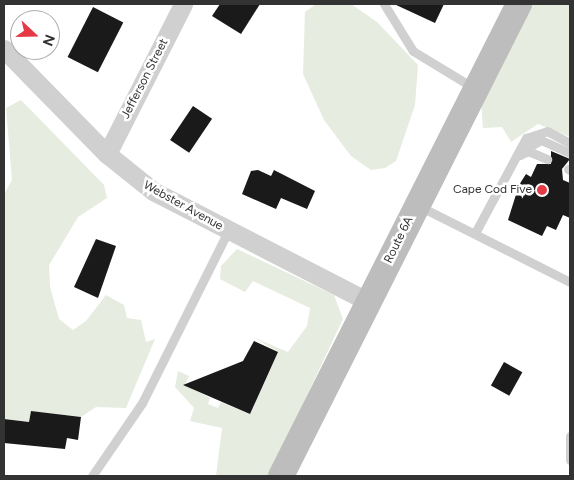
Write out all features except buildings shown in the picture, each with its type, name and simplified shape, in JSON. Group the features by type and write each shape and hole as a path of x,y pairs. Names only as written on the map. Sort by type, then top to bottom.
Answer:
{"main road":[{"name":"Route 6A","path":"281,476 519,4"}],"street":[{"name":"Jefferson Street","path":"107,154 183,4"},
{"name":"Webster Avenue","path":"4,49 107,154 153,192 369,302"}],"lane":[{"path":"384,4 413,50 476,90"},
{"path":"475,233 512,162 533,133 547,131 570,143"},
{"path":"512,162 536,141 570,153"},
{"path":"512,162 528,151 547,159"},
{"path":"417,205 570,282"},
{"path":"92,476 142,403 228,231"},
{"path":"570,436 570,460"}],"shaded area":[{"path":"316,4 351,4 377,22 418,65 415,105 396,161 385,168 371,170 351,156 324,120 303,74 305,12"},
{"path":"530,4 570,4 570,137 538,124 511,142 502,127 483,128 481,101"},
{"path":"21,100 104,185 107,198 78,217 49,265 50,287 59,319 73,330 86,321 106,295 124,305 127,318 141,320 146,342 155,339 126,408 96,407 81,417 31,411 29,422 4,419 4,194 12,180 6,108"},
{"path":"237,249 334,295 343,319 269,476 216,476 222,428 190,421 194,408 175,387 178,371 189,376 185,385 210,398 208,404 218,408 221,402 250,414 278,352 253,337 288,352 307,326 310,308 253,281 245,292 220,279 221,266"}],"place":[{"name":"Cape Cod Five","path":"542,190"}]}
